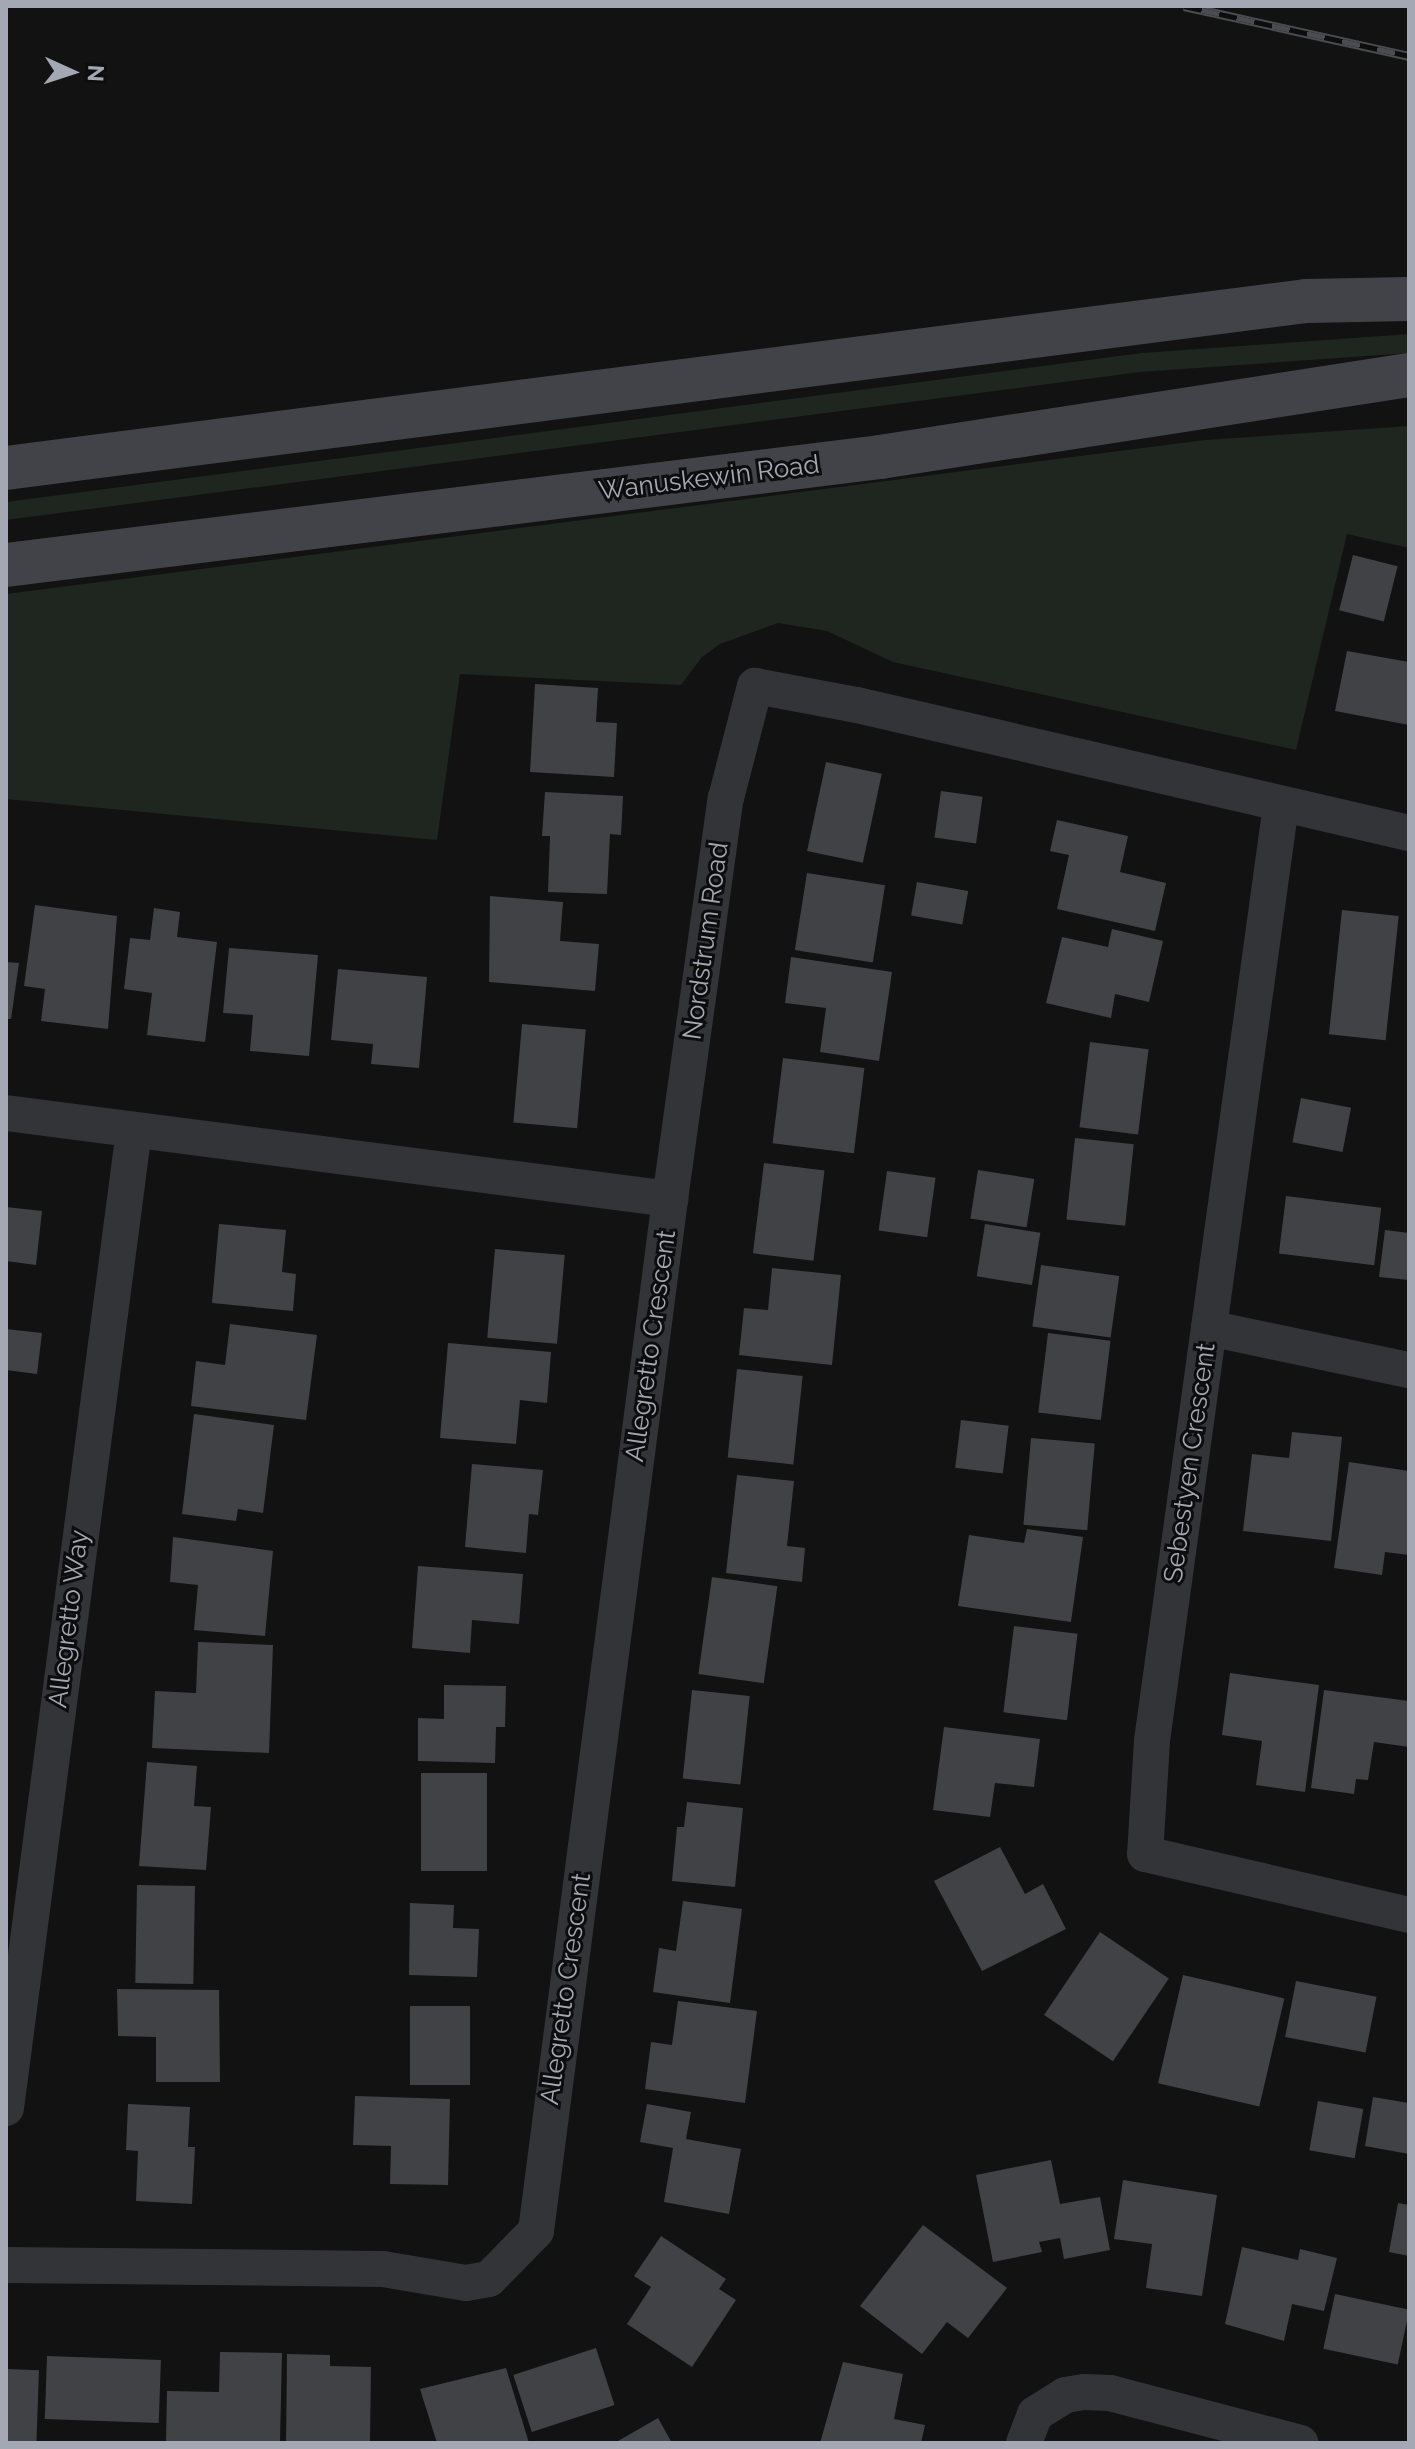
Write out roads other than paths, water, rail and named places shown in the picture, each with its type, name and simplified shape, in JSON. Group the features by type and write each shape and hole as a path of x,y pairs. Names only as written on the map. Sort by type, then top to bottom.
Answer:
{"main road":[{"path":"6,468 1306,301 1409,299"},
{"name":"Wanuskewin Road","path":"6,565 880,457 1409,375"}],"street":[{"name":"Nordstrum Road","path":"670,1199 726,798 755,686 857,705 1409,833"},
{"name":"Sebestyen Crescent","path":"1281,805 1152,1741 1145,1854 1409,1915"},
{"path":"6,1113 670,1199"},
{"name":"Allegretto Way","path":"6,2108 134,1130"},
{"name":"Allegretto Crescent","path":"6,2265 383,2269 466,2283 489,2279 536,2231 670,1199"},
{"path":"1209,1328 1409,1370"},
{"path":"1024,2443 1035,2414 1065,2395 1084,2392 1110,2393 1301,2443"}],"railway":[{"path":"1184,6 1409,56"}]}
